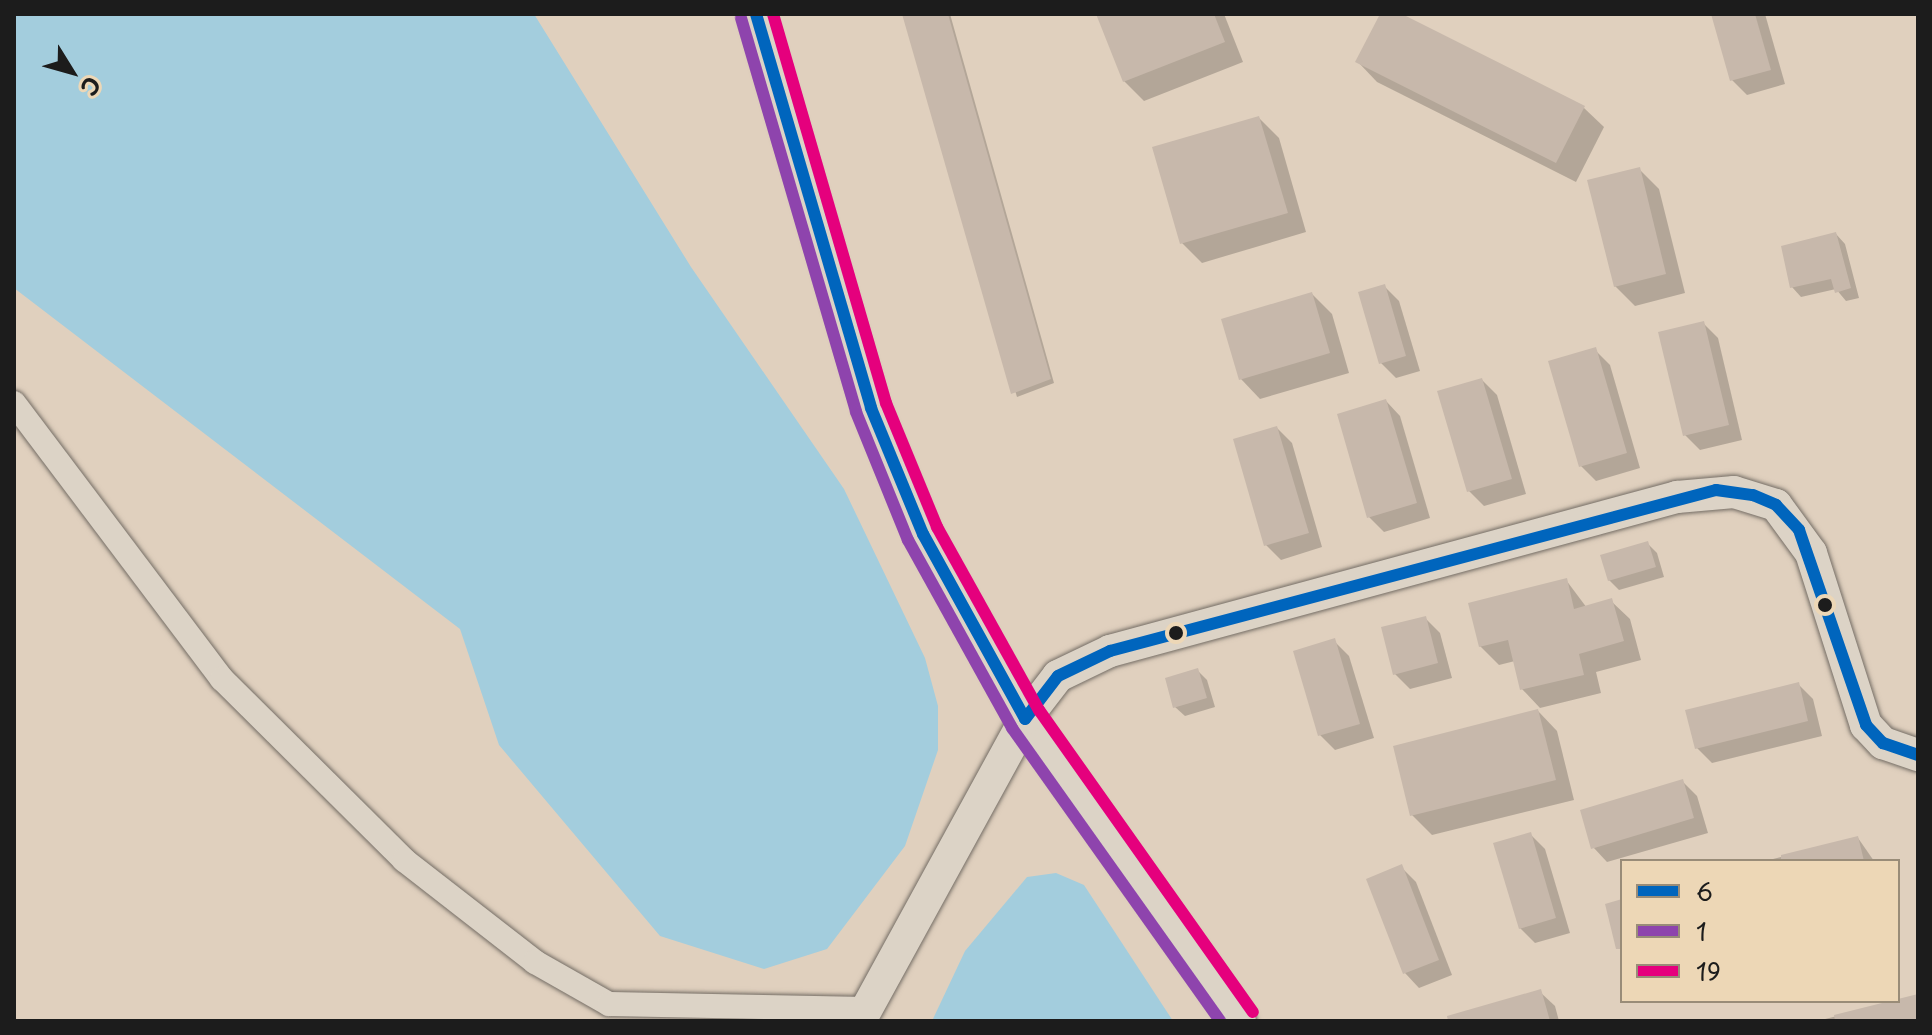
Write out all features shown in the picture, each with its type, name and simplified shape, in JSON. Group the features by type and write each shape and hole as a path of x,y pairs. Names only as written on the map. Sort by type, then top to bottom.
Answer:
{"street":[{"path":"756,14 871,408 923,534 1025,719 1240,1021"},
{"path":"14,403 222,679 404,860 535,962 609,1004 864,1015 1025,719 1058,676 1110,651 1716,490 1753,495 1776,505 1799,530 1866,725 1883,743 1918,755"}],"water":[{"path":"14,14 534,14 691,267 844,489 925,658 938,706 938,750 905,846 827,949 764,969 660,936 499,745 460,629 14,288"},
{"path":"1056,873 1084,885 1173,1021 932,1021 965,951 1027,877"}],"building":[{"path":"902,14 948,14 1051,379 1011,394"},
{"path":"1096,14 1214,14 1225,42 1123,82"},
{"path":"1380,14 1402,14 1585,106 1556,163 1355,62"},
{"path":"1711,14 1755,14 1771,70 1730,81"},
{"path":"1259,116 1288,213 1180,244 1152,147"},
{"path":"1640,167 1666,274 1614,287 1587,180"},
{"path":"1836,232 1851,288 1835,293 1831,279 1790,288 1781,246"},
{"path":"1385,284 1406,356 1379,364 1358,292"},
{"path":"1312,292 1330,353 1239,380 1221,319"},
{"path":"1704,321 1729,425 1683,436 1658,332"},
{"path":"1596,347 1627,453 1579,467 1548,361"},
{"path":"1482,378 1512,479 1467,492 1437,391"},
{"path":"1386,399 1417,503 1367,518 1337,414"},
{"path":"1277,426 1309,533 1264,546 1233,439"},
{"path":"1648,541 1656,567 1608,581 1600,555"},
{"path":"1567,578 1574,609 1612,598 1624,641 1579,654 1584,675 1520,690 1508,640 1479,647 1468,603"},
{"path":"1426,616 1438,663 1393,675 1381,627"},
{"path":"1335,638 1360,724 1318,736 1293,651"},
{"path":"1198,668 1207,698 1173,708 1165,678"},
{"path":"1799,682 1808,721 1695,749 1685,710"},
{"path":"1538,709 1556,780 1410,816 1393,746"},
{"path":"1683,779 1694,818 1591,849 1580,810"},
{"path":"1531,832 1556,918 1519,929 1493,843"},
{"path":"1858,836 1864,859 1781,859 1781,855"},
{"path":"1402,864 1439,960 1403,974 1366,879"},
{"path":"1620,900 1620,949 1616,949 1605,904"},
{"path":"1541,989 1550,1021 1448,1021 1447,1016"},
{"path":"1918,994 1918,1021 1835,1021 1834,1015 1882,1003 1900,1003 1900,998"}],"transit line":[{"name":"6","path":"756,14 871,408 923,534 1025,719"},
{"name":"19","path":"773,14 886,403 937,527 1039,710 1253,1012"},
{"name":"1","path":"741,18 856,412 908,540 1012,728 1220,1021"},
{"name":"6","path":"1025,719 1058,676 1110,651 1716,490 1753,495 1776,505 1799,530 1866,725 1883,743 1918,755"}]}
